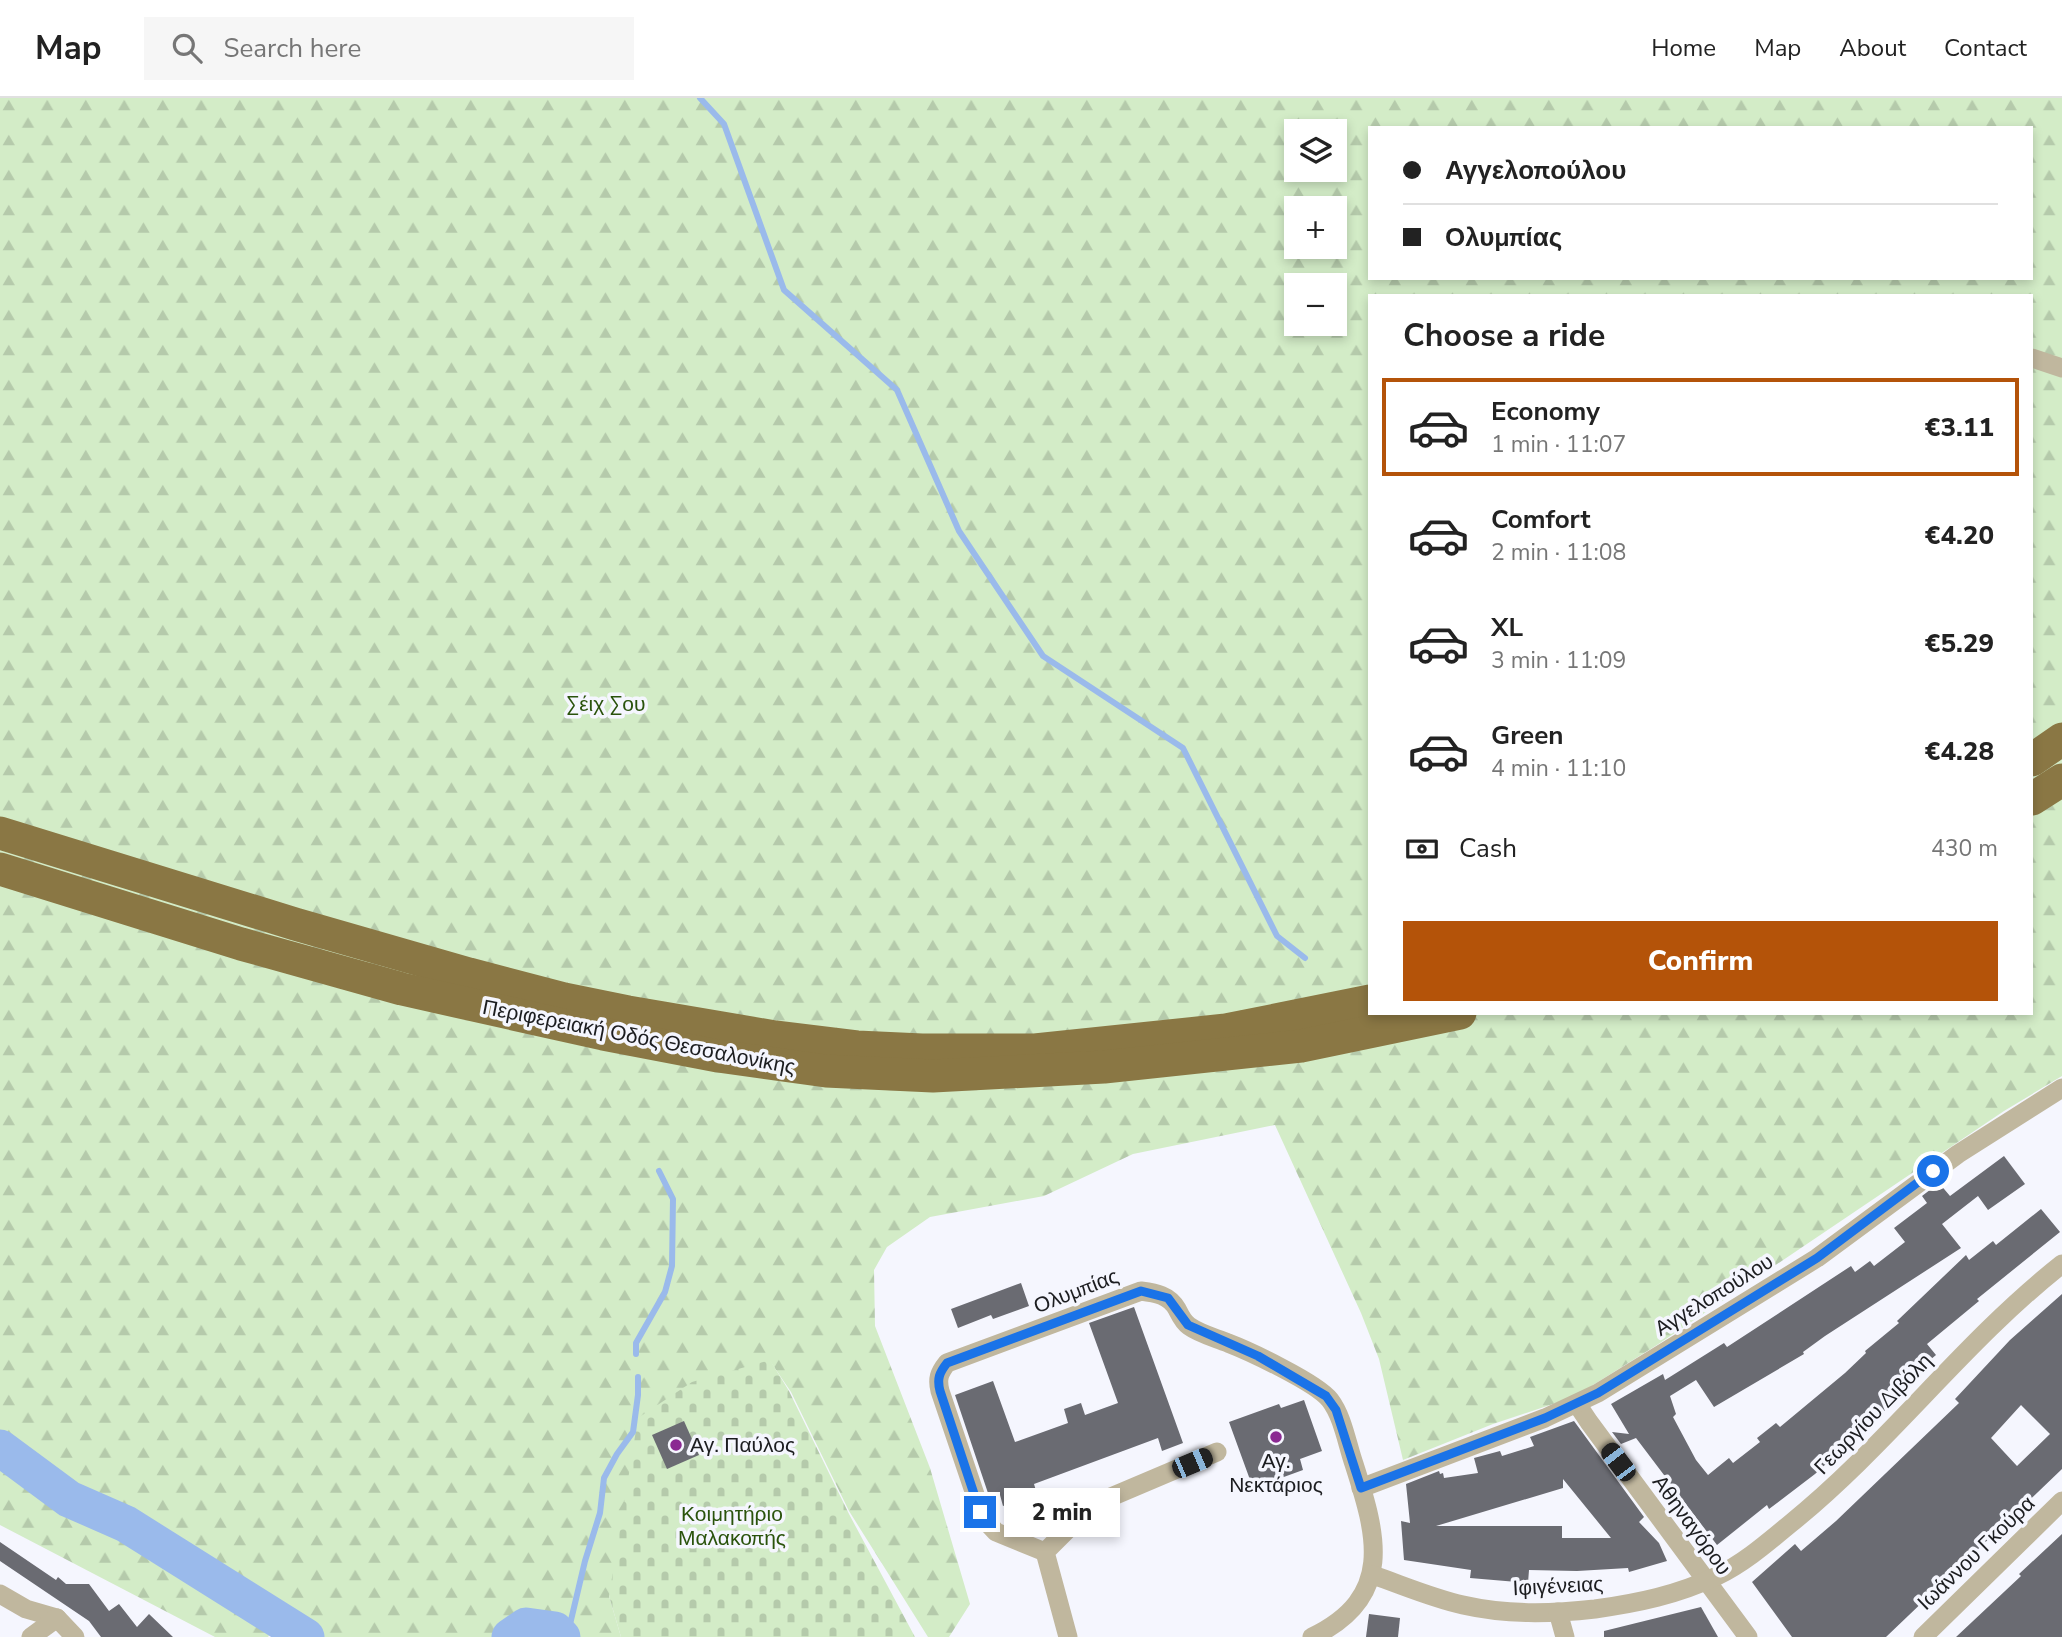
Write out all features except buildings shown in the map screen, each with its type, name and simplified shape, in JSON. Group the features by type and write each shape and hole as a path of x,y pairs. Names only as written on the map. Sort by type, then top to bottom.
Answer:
{"highway":[{"path":"2033,759 2062,740"},
{"path":"2033,798 2062,780"},
{"name":"Περιφερειακή Οδός Θεσσαλονίκης","path":"0,833 295,924 504,983 628,1012 775,1037 857,1047 1035,1050 1226,1030 1368,1001"},
{"name":"Περιφερειακή Οδός Θεσσαλονίκης","path":"0,869 253,948 402,989 603,1034 741,1060 826,1071 933,1076 1104,1068 1301,1045 1451,1015"}],"street":[{"path":"2033,358 2062,368"},
{"name":"Αγγελοπούλου","path":"1361,1488 1577,1404 1817,1258 1958,1154 2062,1088"},
{"name":"Γεωργίου Διβόλη","path":"1705,1581 1740,1562 1811,1507 1865,1456 1983,1333 2062,1264"},
{"name":"Ολυμπίας","path":"1045,1552 996,1532 983,1518 938,1378 947,1363 1141,1291 1168,1298 1188,1325 1258,1356 1326,1396 1339,1418 1361,1488 1371,1527 1373,1575"},
{"name":"Αθηναγόρου","path":"1577,1404 1748,1637"},
{"path":"1068,1637 1045,1552 1092,1505 1217,1452"},
{"name":"Ιωάννου Γκούρα","path":"1923,1637 2062,1501"},
{"path":"1315,1637 1352,1609 1373,1575"},
{"name":"Ιφιγένειας","path":"1373,1575 1465,1606 1509,1612 1558,1612 1640,1602 1668,1596 1705,1581"},
{"path":"0,1594 26,1609 57,1618 75,1637"},
{"path":"1558,1612 1565,1637"},
{"path":"31,1637 57,1618"}],"green space":[{"name":"Σέιχ Σου","path":"0,98 2062,98 2062,1076 2004,1111 1657,1345 1585,1390 1403,1460 1379,1359 1361,1313 1275,1125 1133,1154 1044,1196 930,1217 887,1247 874,1270 875,1326 930,1468 970,1604 949,1637 928,1637 849,1511 791,1392 770,1361 609,1596 621,1637 298,1637 285,1613 268,1637 215,1637 0,1525"},
{"name":"Κοιμητήριο Μαλακοπής","path":"770,1360 789,1391 849,1514 915,1637 621,1637 609,1596 638,1418 692,1382"}],"waterway":[{"path":"700,98 724,124 784,290 897,390 959,531 1043,656 1183,748 1277,936 1305,958"},
{"path":"636,1354 636,1343 665,1292 672,1266 673,1199 659,1171"},
{"path":"567,1637 585,1561 600,1513 604,1478 633,1432 638,1377"},
{"path":"0,1448 69,1499 126,1524 306,1637"},
{"path":"510,1637 526,1626 555,1630 562,1637"}],"place":[{"name":"Αγ. Νεκτάριος","path":"1276,1437"},
{"name":"Αγ. Παύλος","path":"676,1445"}],"route":[{"path":"980,1512 938,1384 941,1371 947,1363 1141,1291 1163,1295 1176,1306 1188,1325 1258,1356 1326,1396 1336,1410 1361,1488 1545,1418 1598,1393 1817,1258 1933,1171"}]}
